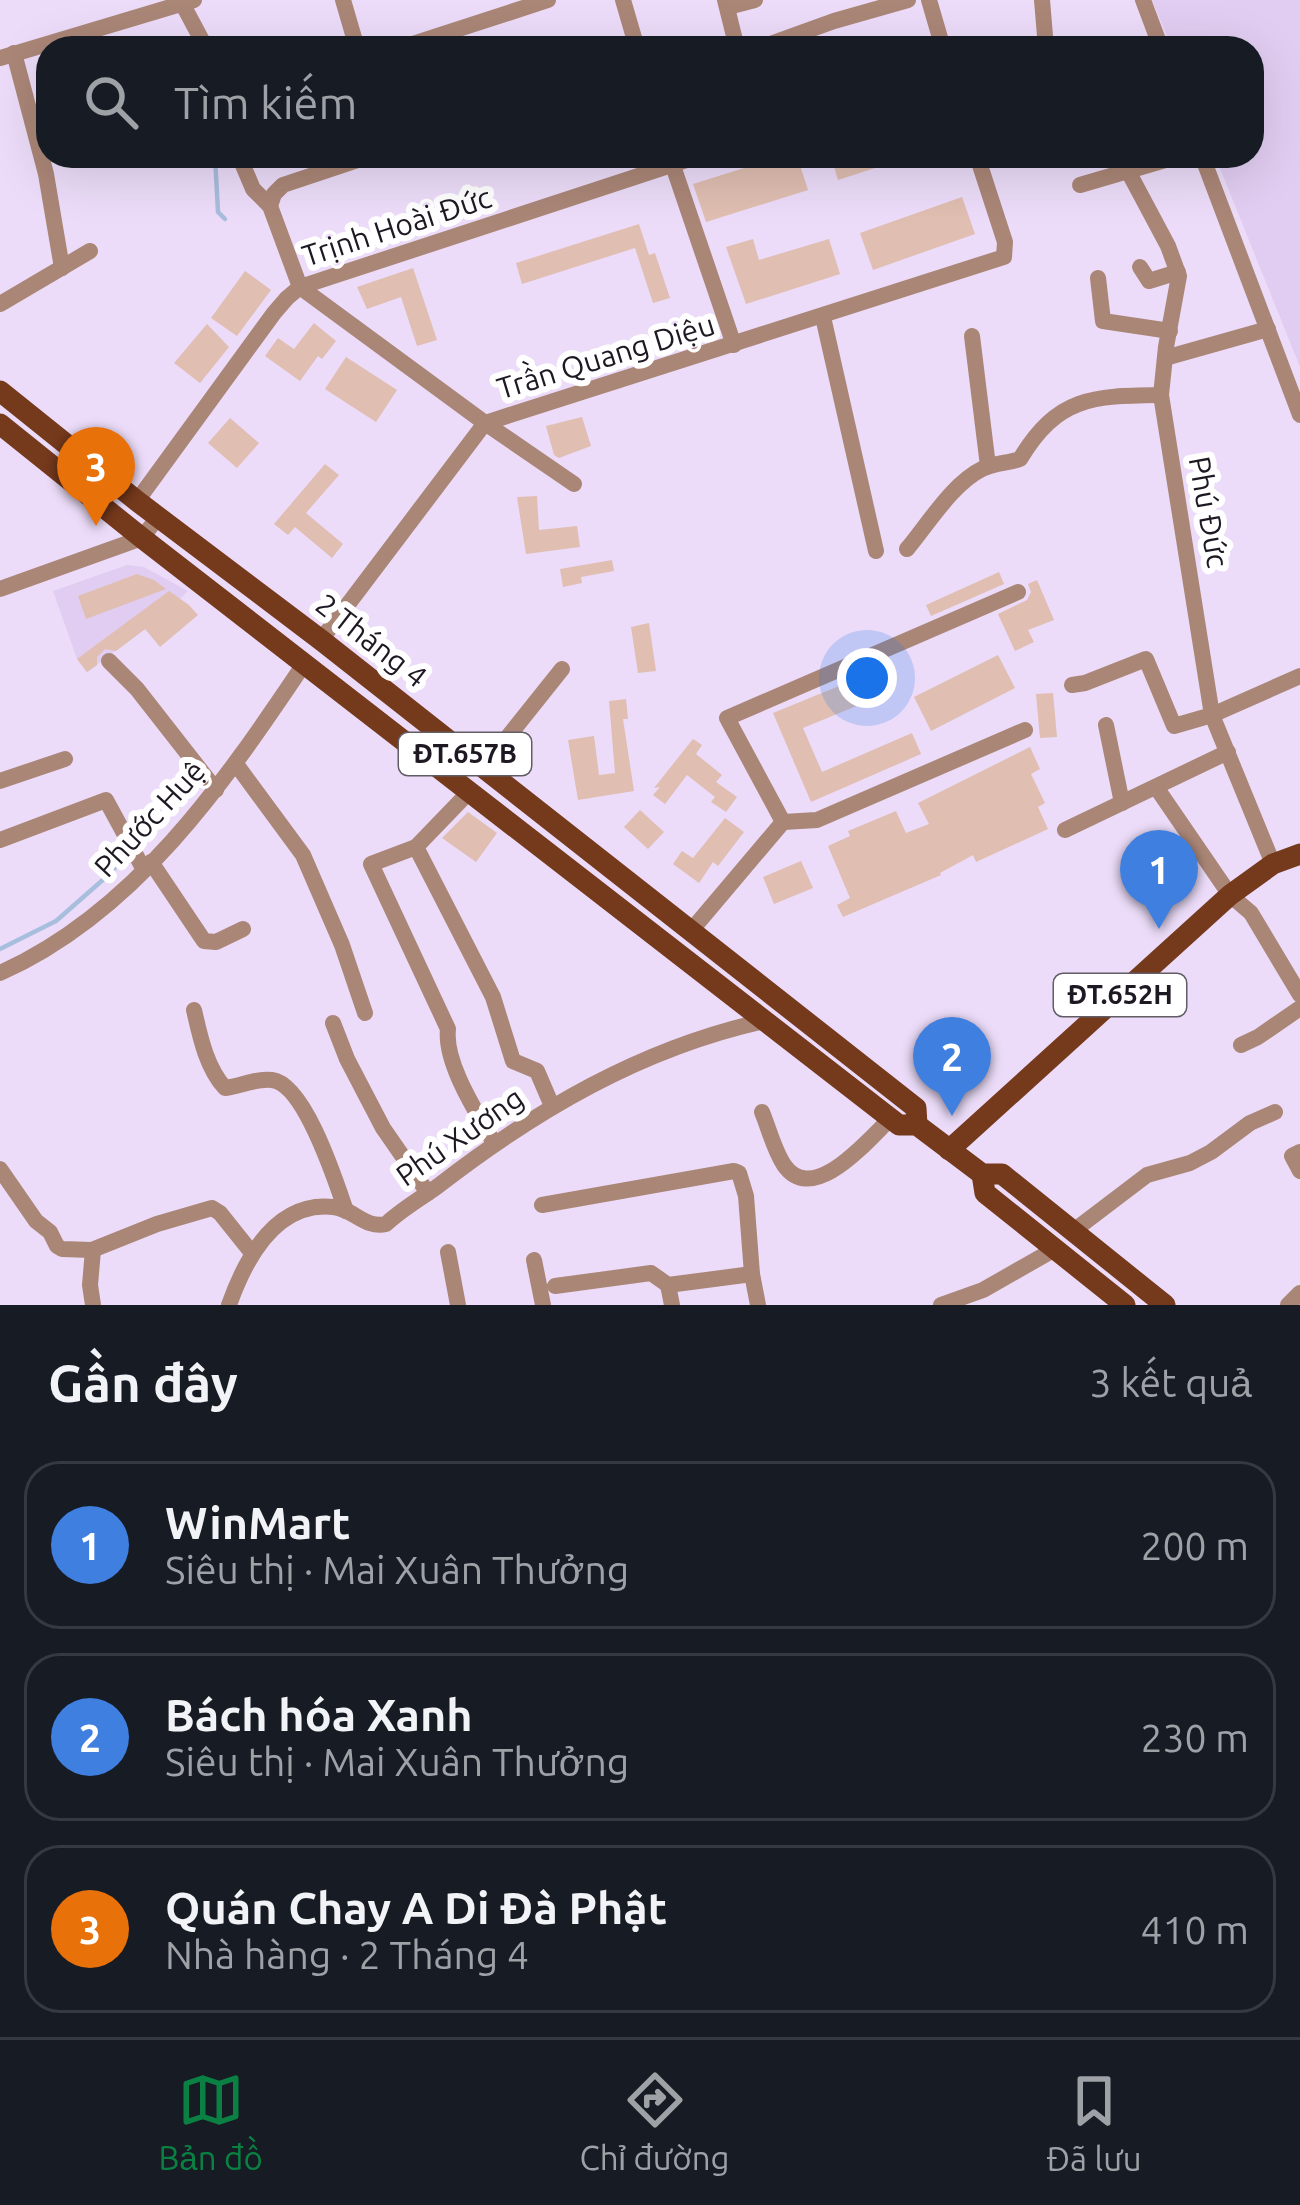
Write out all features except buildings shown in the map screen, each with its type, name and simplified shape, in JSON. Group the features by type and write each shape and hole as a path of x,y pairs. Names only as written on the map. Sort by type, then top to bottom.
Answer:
{"main road":[{"name":"2 Tháng 4","path":"0,391 916,1108 917,1125"},
{"name":"2 Tháng 4","path":"0,424 899,1126 917,1125 982,1174 1002,1174 1165,1305"},
{"name":"ĐT.652H","path":"949,1150 1230,895 1273,864 1300,854"},
{"name":"2 Tháng 4","path":"982,1174 985,1193 1126,1305"}],"street":[{"path":"343,0 354,36"},
{"path":"483,0 489,19"},
{"path":"460,36 489,19 548,0"},
{"path":"623,0 634,36"},
{"path":"734,36 726,3 754,0"},
{"path":"828,0 834,21"},
{"path":"792,36 908,0"},
{"path":"928,0 939,36"},
{"path":"1042,0 1045,36"},
{"path":"1143,0 1156,36"},
{"path":"74,36 187,2 201,36"},
{"path":"36,47 7,56 36,144"},
{"path":"44,168 62,268"},
{"path":"244,168 253,189 270,206 300,287 574,484"},
{"path":"270,206 283,185 334,168"},
{"name":"Trịnh Hoài Đức","path":"137,501 286,298 300,287 648,168"},
{"path":"674,168 734,345"},
{"name":"Trần Quang Diệu","path":"321,640 484,423 1002,259 1005,242 981,168"},
{"path":"1107,168 1108,177"},
{"path":"1080,184 1138,168"},
{"path":"1207,168 1300,415"},
{"path":"1128,171 1178,272 1149,281 1140,267"},
{"path":"0,304 91,251"},
{"name":"Phú Đức","path":"1178,272 1161,395 1212,716 1273,864"},
{"path":"1098,278 1102,322 1170,331"},
{"path":"824,317 876,551"},
{"path":"1165,358 1268,329"},
{"path":"972,336 988,466"},
{"path":"907,549 969,477 988,466 1020,459 1045,424 1076,403 1161,395"},
{"path":"0,589 142,538 158,517"},
{"path":"783,822 727,718 1018,592"},
{"path":"1072,685 1146,659 1174,726 1212,716 1300,676"},
{"path":"110,662 216,790"},
{"name":"Phước Huệ","path":"0,973 70,933 147,866 216,790 304,664"},
{"path":"483,768 562,669"},
{"path":"1106,725 1122,803"},
{"path":"690,932 783,822 817,820 1025,730"},
{"path":"1065,830 1228,752"},
{"path":"0,781 65,759"},
{"path":"236,764 303,855 365,1012"},
{"path":"1156,787 1230,895 1251,913 1300,995"},
{"path":"470,791 416,847 371,864 448,1029 446,1045 494,1143"},
{"path":"0,840 106,800 147,866 204,941 216,942 243,929"},
{"path":"416,847 493,997 513,1061 537,1072 552,1106"},
{"path":"1241,1046 1300,1009"},
{"path":"194,1010 219,1082 229,1088 271,1079 292,1092 323,1149 346,1211"},
{"name":"Phú Xương","path":"230,1305 252,1253 274,1227 299,1213 334,1207 370,1225 386,1224 552,1106 675,1047 764,1021"},
{"path":"333,1023 382,1128 428,1193"},
{"path":"762,1112 782,1162 796,1176 810,1179 838,1168 890,1119"},
{"path":"1072,1232 1140,1179 1190,1163 1275,1112"},
{"path":"1300,1152 1292,1156 1300,1171"},
{"path":"0,1169 62,1249 93,1250 212,1208 252,1253"},
{"path":"542,1205 734,1171 742,1178 746,1196 758,1305"},
{"path":"941,1305 968,1301 1055,1249"},
{"path":"93,1250 93,1305"},
{"path":"448,1252 458,1305"},
{"path":"534,1260 543,1305"},
{"path":"556,1286 651,1273 668,1286 672,1305"},
{"path":"668,1286 752,1274"},
{"path":"1288,1305 1300,1293"}],"shaded area":[{"path":"1152,0 1300,0 1300,367 1220,168 1264,168 1264,36 1167,36"},
{"path":"127,565 144,567 188,591 163,616 87,672 77,659 53,591"}],"waterway":[{"path":"216,168 218,212 225,219"},
{"path":"0,949 56,921 193,787"}],"place":[{"name":"Quán Chay A Di Đà Phật","path":"96,526"},
{"name":"WinMart","path":"1159,929"},
{"name":"Bách hóa Xanh","path":"952,1116"}]}
